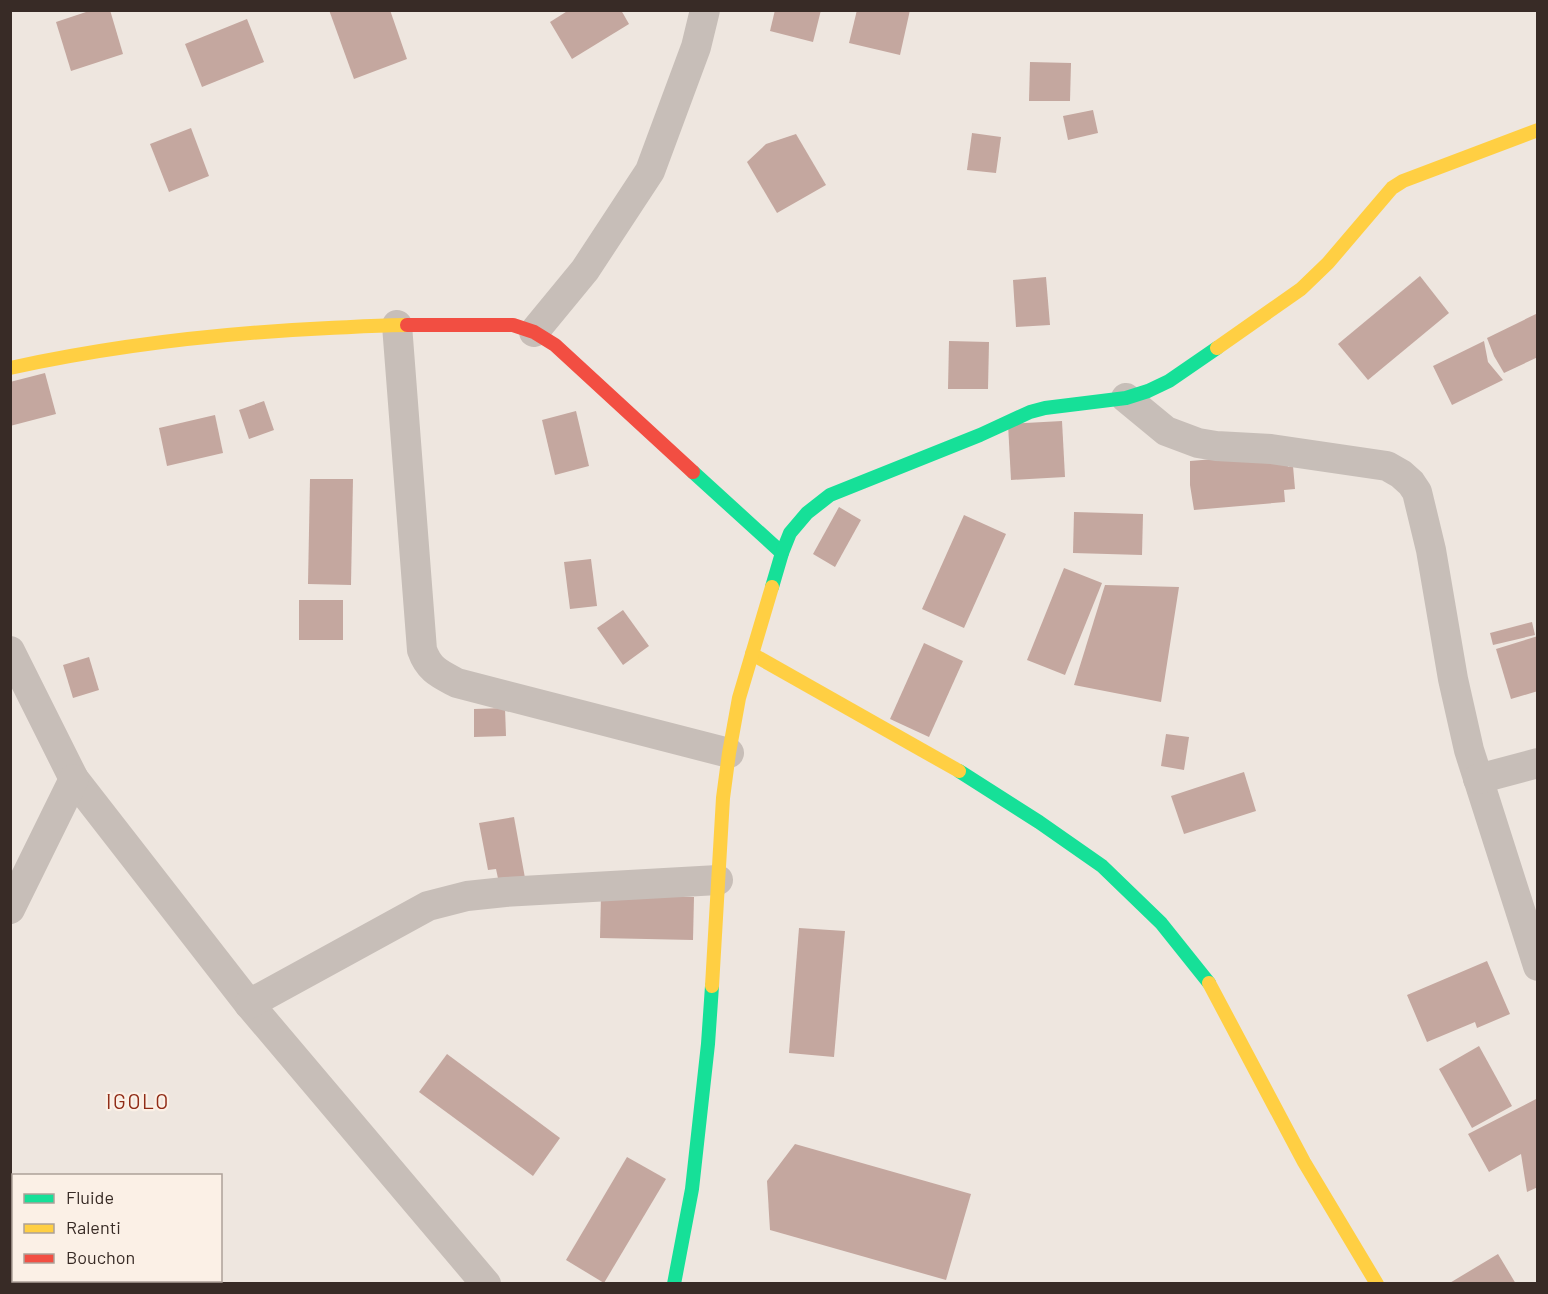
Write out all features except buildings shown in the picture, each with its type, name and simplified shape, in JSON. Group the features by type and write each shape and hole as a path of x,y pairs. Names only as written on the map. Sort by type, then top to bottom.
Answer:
{"street":[{"path":"534,332 585,270 650,171 696,47 705,10"},
{"path":"674,1284 692,1189 707,1055 723,798 729,753 739,698 790,533 807,513 830,495 980,435 1030,412 1125,398 1169,381 1301,289 1328,263 1392,188 1403,181 1538,130"},
{"path":"397,325 422,650 426,662 437,673 457,683 729,753"},
{"path":"10,368 51,359 153,343 260,331 397,325 513,325 534,332 555,345 783,553"},
{"path":"1125,398 1166,431 1198,443 1270,449 1387,466 1411,483 1417,492 1431,550 1453,679 1469,750 1538,966"},
{"path":"10,651 74,779 249,1004 486,1284"},
{"path":"752,654 960,772 1040,822 1102,866 1161,923 1207,979 1304,1162 1373,1282"},
{"path":"1478,779 1538,764"},
{"path":"10,909 74,779"},
{"path":"249,1004 428,906 466,896 505,892 718,880"}],"traffic: fast":[{"path":"772,587 790,533 807,513 830,495 980,435 1030,412 1126,398 1148,391 1169,381 1217,348"},
{"path":"693,472 782,553"},
{"path":"959,771 1102,866 1161,923 1209,983"},
{"path":"674,1284 692,1189 712,986"}],"traffic: slow":[{"path":"1217,348 1301,289 1328,263 1392,188 1403,181 1538,130"},
{"path":"10,368 89,353 209,337 289,330 407,325"},
{"path":"712,986 723,798 729,753 739,698 772,587"},
{"path":"752,654 959,771"},
{"path":"1209,983 1304,1162 1377,1284"}],"traffic: jam":[{"path":"407,325 513,325 534,332 555,345 693,472"}],"district":[{"name":"IGOLO","path":"138,1102"}]}
